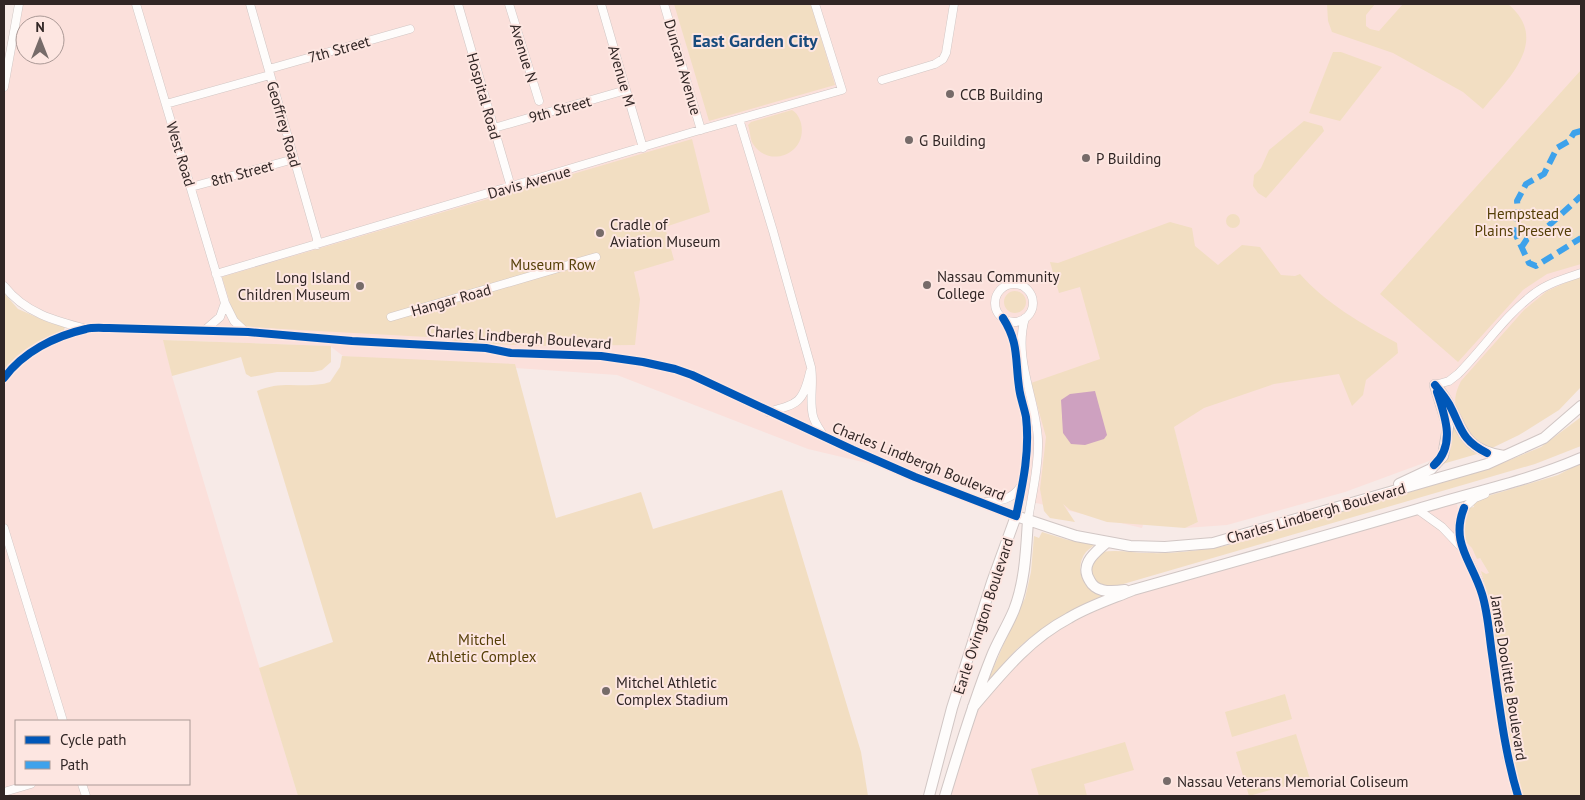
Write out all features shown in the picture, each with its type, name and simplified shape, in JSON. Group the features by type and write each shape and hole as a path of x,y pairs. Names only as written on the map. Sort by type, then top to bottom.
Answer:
{"main road":[{"path":"1435,385 1448,402 1467,440 1473,446 1486,453 1505,456"},
{"path":"1372,497 1430,469 1443,456 1448,427 1435,385"},
{"name":"Charles Lindbergh Boulevard","path":"1016,516 1076,536 1106,543 1165,547 1213,543 1474,468 1544,438 1581,406"},
{"name":"Charles Lindbergh Boulevard","path":"973,707 1008,666 1041,636 1070,617 1133,590 1504,486 1551,472 1581,458"},
{"name":"Earle Ovington Boulevard","path":"929,796 952,708 992,582 1016,516"},
{"name":"Earle Ovington Boulevard","path":"946,796 973,707 991,657 1013,612 1020,592 1024,573 1028,520"},
{"path":"1106,543 1088,560 1086,573 1088,579 1093,586 1101,590 1133,590"}],"street":[{"path":"4,87 18,4"},
{"name":"West Road","path":"136,4 225,303 234,321 246,332"},
{"name":"Geoffrey Road","path":"250,4 317,244"},
{"name":"Hospital Road","path":"458,4 511,187"},
{"name":"Avenue N","path":"509,4 539,101"},
{"name":"Avenue M","path":"601,4 643,148"},
{"name":"Duncan Avenue","path":"664,4 701,130"},
{"name":"Davis Avenue","path":"216,274 842,90 816,4"},
{"path":"882,80 935,64 943,59 946,53 954,4"},
{"name":"7th Street","path":"166,104 410,28"},
{"name":"9th Street","path":"494,128 626,90"},
{"path":"739,119 778,246 811,367 813,414 825,438"},
{"name":"8th Street","path":"191,188 294,159"},
{"name":"Hangar Road","path":"391,317 596,257"},
{"path":"1435,385 1465,368 1510,316 1535,293 1550,284 1581,273"},
{"path":"1014,284 1026,288 1033,299 1032,310 1025,318 1014,322 1003,318 996,306 997,296 1004,287 1014,284"},
{"path":"4,286 19,301 47,318 87,328"},
{"path":"205,330 220,317 225,303"},
{"name":"Earle Ovington Boulevard","path":"1003,318 1011,331 1015,345 1019,389 1026,417 1027,454 1016,516"},
{"name":"Earle Ovington Boulevard","path":"1025,318 1021,339 1027,386 1036,416 1038,441 1028,520"},
{"name":"Charles Lindbergh Boulevard","path":"4,378 17,362 33,350 51,341 87,328 246,332 352,341 486,348 512,353 601,356 643,362 692,375 825,438 915,477 984,502 1016,516"},
{"path":"768,412 794,404 803,396 811,367"},
{"path":"984,502 1008,498 1015,494 1023,482"},
{"name":"James Doolittle Boulevard","path":"1504,486 1475,498 1464,508 1459,523 1458,536 1478,582 1486,607 1507,757 1518,796"},
{"name":"James Doolittle Boulevard","path":"1417,509 1442,526 1463,549"},
{"path":"4,528 63,720"},
{"path":"4,792 28,785"}],"shaded area":[{"name":"Nassau Community College","path":"17,4 1581,4 1581,350 1560,371 1454,402 1435,385 1430,384 1444,425 1440,454 1432,460 1345,492 1227,525 1185,528 1198,522 1174,428 1142,528 808,449 617,375 343,356 330,346 164,340 172,376 298,796 4,796 4,376 28,352 83,329 33,313 4,288 4,91 15,17 15,65 65,65 65,15 15,15","holes":["267,264 246,327 234,316"]},
{"path":"1095,391 1107,435 1104,439 1085,445 1071,444 1063,433 1061,400 1070,394"},
{"path":"1456,500 1463,530 1492,578 1529,796 947,796 975,708 1012,663 1061,623 1134,591"}],"green space":[{"path":"674,4 811,4 835,85 709,121"},
{"path":"1327,4 1375,4 1366,15 1366,26 1379,31 1403,4 1508,4 1520,18 1526,31 1526,45 1521,59 1513,72 1483,109 1463,92 1393,53 1332,32 1328,21"},
{"path":"1333,52 1341,52 1382,67 1340,121 1309,113"},
{"name":"Hempstead Plains Preserve","path":"1581,70 1581,264 1547,274 1523,290 1458,362 1380,294"},
{"path":"792,110 798,115 801,123 802,134 799,143 793,150 777,157 768,156 760,152 752,142 748,125 751,122"},
{"path":"1304,121 1322,126 1324,131 1266,198 1258,193 1253,186 1254,175 1261,168 1269,150"},
{"name":"Museum Row","path":"692,139 710,212 665,227 674,260 634,272 640,299 635,345 536,346 458,342 445,338 246,327 234,316 222,277"},
{"path":"1230,214 1236,214 1240,221 1236,228 1230,228 1226,224 1226,218"},
{"path":"1170,222 1192,228 1195,246 1218,265 1242,245 1260,247 1281,275 1295,276 1300,274 1333,304 1358,321 1397,343 1398,353 1366,380 1363,395 1352,406 1339,374 1274,384 1204,408 1174,427 1198,522 1185,528 1107,522 1070,510 1063,504 1075,522 1050,518 1044,511 1040,489 1046,437 1031,383 1100,359 1080,287 1059,293 1050,262 1058,263"},
{"path":"1581,276 1581,387 1559,410 1519,435 1492,448 1474,444 1457,414 1455,399 1461,381 1524,310 1547,291"},
{"path":"1015,291 1023,294 1026,302 1023,310 1015,313 1007,310 1004,302 1007,294"},
{"path":"4,293 18,309 50,323 65,326 64,331 39,342 23,352 4,371"},
{"path":"163,340 331,346 331,362 322,370 313,372 277,372 251,377 246,374 241,357 172,376"},
{"name":"Mitchel Athletic Complex","path":"342,356 515,364 556,518 641,492 653,529 782,490 861,752 868,796 298,796 259,668 333,642 257,391 267,387 312,385 330,382 340,367"},
{"path":"1581,417 1581,446 1535,464 1113,587 1100,584 1092,575 1090,566 1102,552 1169,553 1229,545 1488,469 1541,447"},
{"path":"1450,419 1460,439 1477,454 1439,465"},
{"path":"1581,463 1581,796 1523,796 1513,763 1491,608 1481,571 1486,574 1489,573 1480,558 1477,559 1472,548 1467,543 1461,528 1467,508 1474,507 1473,504 1478,499 1558,475"},
{"path":"1042,532 1068,540 1095,544 1086,552 1082,559 1081,573 1083,579 1092,590 1106,595 1071,612 1037,632 1017,649 988,681 1025,598 1031,572 1034,536 1039,538"},
{"path":"1285,694 1292,719 1232,737 1225,712"},
{"path":"1296,734 1310,779 1249,796 1236,752"},
{"path":"1125,742 1134,770 1084,784 1087,796 1039,796 1031,769"}],"marked path":[{"path":"1581,131 1574,133 1569,141 1557,148 1544,174 1526,184 1517,201 1518,210 1515,233 1529,263 1536,266 1581,238"},
{"path":"1521,248 1527,239 1544,230 1581,196"}],"cycle path":[{"path":"4,378 20,360 40,346 74,332 95,328 248,332 352,341 486,348 511,353 601,356 643,362 692,375 915,477 1016,516 1025,467 1027,430 1020,391 1016,351 1012,335 1003,318"},
{"path":"1435,385 1449,404 1467,438 1471,443 1487,453"},
{"path":"1434,465 1441,457 1447,439 1445,420 1437,392"},
{"path":"1464,508 1460,520 1461,542 1484,601 1505,744 1518,796"}],"place":[{"name":"CCB Building","path":"950,94"},
{"name":"G Building","path":"909,140"},
{"name":"P Building","path":"1086,158"},
{"name":"Cradle of Aviation Museum","path":"600,233"},
{"name":"Nassau Community College","path":"927,285"},
{"name":"Long Island Children Museum","path":"360,286"},
{"name":"Mitchel Athletic Complex Stadium","path":"606,691"},
{"name":"Nassau Veterans Memorial Coliseum","path":"1167,781"}],"district":[{"name":"East Garden City","path":"755,40"}]}
